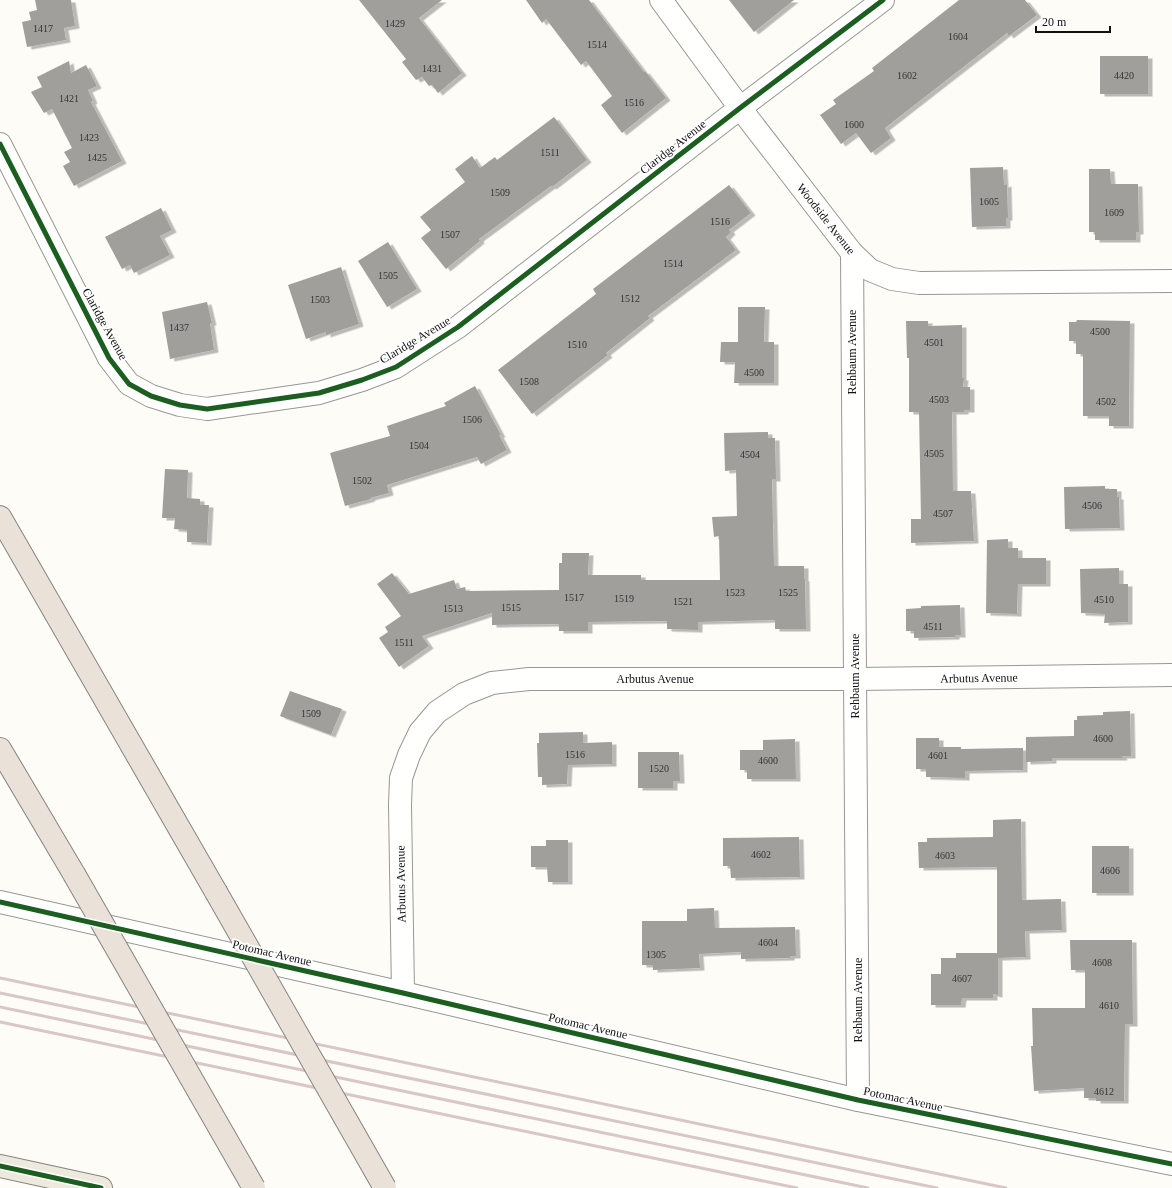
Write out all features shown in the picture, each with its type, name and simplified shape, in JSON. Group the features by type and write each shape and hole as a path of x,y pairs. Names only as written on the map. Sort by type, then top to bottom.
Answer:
{"highway":[{"path":"0,517 385,1188"},
{"path":"0,749 74,874 254,1188"}],"main road":[{"path":"0,1166 101,1188"}],"street":[{"name":"Woodside Avenue","path":"661,0 740,108 852,253 870,270 892,279 919,283 1172,281"},
{"name":"Claridge Avenue","path":"0,144 110,358 129,384 151,396 180,405 207,409 319,393 362,380 396,367 458,327 740,108 883,0"},
{"name":"Rehbaum Avenue","path":"852,253 858,1100"},
{"name":"Arbutus Avenue","path":"403,993 400,804 401,778 409,755 420,732 436,712 464,694 492,683 529,679 855,679 1172,675"},
{"name":"Potomac Avenue","path":"0,902 403,993 858,1100 1172,1164"}],"building":[{"path":"35,0 71,0 75,26 64,28 66,40 27,47 22,22 31,20 29,12 37,10"},
{"path":"359,0 442,0 419,18 462,73 438,93 432,85 429,86 422,77 416,80 402,62 406,59"},
{"path":"526,0 589,0 644,72 645,71 666,98 622,133 601,105 612,96 586,61 581,65 546,19 542,23"},
{"path":"729,0 794,0 754,32"},
{"path":"959,0 1025,0 1037,15 1009,36 1007,33 885,128 891,138 871,153 856,133 841,144 820,115 836,104 833,100 874,71 872,68"},
{"path":"1100,56 1148,56 1148,94 1100,94"},
{"path":"69,61 71,73 86,65 97,86 88,90 93,101 91,102 122,161 74,186 63,166 70,162 64,152 72,148 52,109 44,113 31,92 42,87 37,77"},
{"path":"554,117 587,160 479,239 480,241 446,269 421,238 431,230 420,217 465,182 455,169 472,156 480,168 495,157 497,160"},
{"path":"1003,167 1004,185 1007,184 1008,218 1006,218 1006,226 972,227 970,168"},
{"path":"1089,169 1110,169 1111,184 1138,184 1139,232 1136,232 1136,240 1095,240 1095,232 1089,232"},
{"path":"729,185 751,213 729,230 731,232 726,237 736,250 648,316 650,318 606,353 608,355 532,414 498,370 596,294 593,289"},
{"path":"161,208 172,230 160,236 170,255 134,273 130,265 122,269 105,237"},
{"path":"388,242 417,289 387,307 358,261"},
{"path":"341,267 359,324 326,335 326,332 306,339 288,285"},
{"path":"207,302 212,323 210,323 214,350 170,359 162,312"},
{"path":"738,307 765,307 764,342 774,342 774,383 734,383 735,362 720,362 721,342 738,342"},
{"path":"1077,320 1130,321 1129,426 1109,426 1109,416 1083,416 1083,354 1076,354 1076,341 1069,341 1069,322 1076,322"},
{"path":"906,321 928,321 928,326 962,325 962,378 964,378 963,387 970,387 970,410 964,410 964,412 952,412 953,491 971,491 974,541 911,543 911,519 921,519 919,412 909,412 909,358 907,358"},
{"path":"475,386 501,435 499,435 507,450 481,464 477,457 387,485 389,493 345,506 330,453 390,436 387,426 446,406 444,403"},
{"path":"768,432 768,438 775,438 776,479 772,479 774,566 804,566 806,629 775,629 775,620 698,622 698,630 667,629 667,621 588,622 588,631 559,631 559,624 492,625 492,613 422,636 429,646 399,667 379,638 388,632 385,627 401,616 377,584 392,573 409,594 454,580 457,589 465,587 466,591 559,590 559,563 562,563 562,553 589,553 588,575 641,575 641,580 720,580 719,536 714,537 712,517 737,516 736,470 725,471 724,433"},
{"path":"165,469 188,470 187,498 200,499 200,505 209,505 207,543 187,542 187,530 174,529 175,518 162,518"},
{"path":"1105,486 1105,489 1117,489 1117,497 1119,497 1120,528 1065,529 1064,487"},
{"path":"1008,539 1008,548 1018,548 1018,558 1046,558 1046,584 1018,584 1017,614 986,613 987,540"},
{"path":"1119,568 1119,584 1128,584 1128,622 1104,623 1105,614 1081,613 1080,569"},
{"path":"960,605 961,635 955,635 955,637 914,638 914,631 906,631 906,609 921,608 921,606"},
{"path":"290,691 342,709 331,735 280,716"},
{"path":"1130,711 1131,756 1122,756 1123,758 1052,758 1052,761 1026,762 1026,737 1074,736 1074,720 1077,720 1077,716 1103,715 1103,712"},
{"path":"583,732 583,743 612,742 612,764 568,765 567,784 542,785 542,777 538,777 537,743 539,743 539,733"},
{"path":"916,738 939,738 939,747 961,747 961,749 1023,748 1023,770 965,771 965,778 926,777 926,769 916,769"},
{"path":"795,739 796,779 747,779 747,770 740,770 740,750 763,750 763,740"},
{"path":"638,752 679,752 680,781 673,781 673,788 638,788"},
{"path":"1021,819 1022,900 1061,899 1062,930 1025,931 1026,957 998,958 998,995 993,994 993,998 962,998 961,1005 931,1005 931,974 941,974 941,958 956,958 956,953 997,953 997,867 919,868 918,842 927,842 927,838 993,837 993,820"},
{"path":"799,837 800,877 731,878 730,866 723,866 723,838"},
{"path":"546,840 568,840 568,882 548,882 547,867 531,867 531,846 546,846"},
{"path":"1092,846 1129,846 1129,893 1092,893"},
{"path":"714,908 715,928 795,927 796,956 790,956 790,958 741,959 741,952 699,954 700,968 653,970 653,965 642,965 642,921 687,921 687,909"},
{"path":"1070,940 1132,940 1133,1024 1125,1024 1124,1101 1096,1101 1096,1098 1084,1098 1084,1088 1034,1091 1031,1046 1033,1046 1032,1008 1085,1008 1085,970 1071,970"}],"railway":[{"path":"0,978 1006,1188"},
{"path":"0,993 937,1188"},
{"path":"0,1007 868,1188"},
{"path":"0,1022 797,1188"}],"cycle path":[{"path":"0,144 109,358 129,384 151,396 180,405 207,409 319,393 362,380 396,367 458,327 740,108 883,0"},
{"path":"0,902 403,993 858,1100 1172,1164"},
{"path":"0,1166 101,1188"}]}
